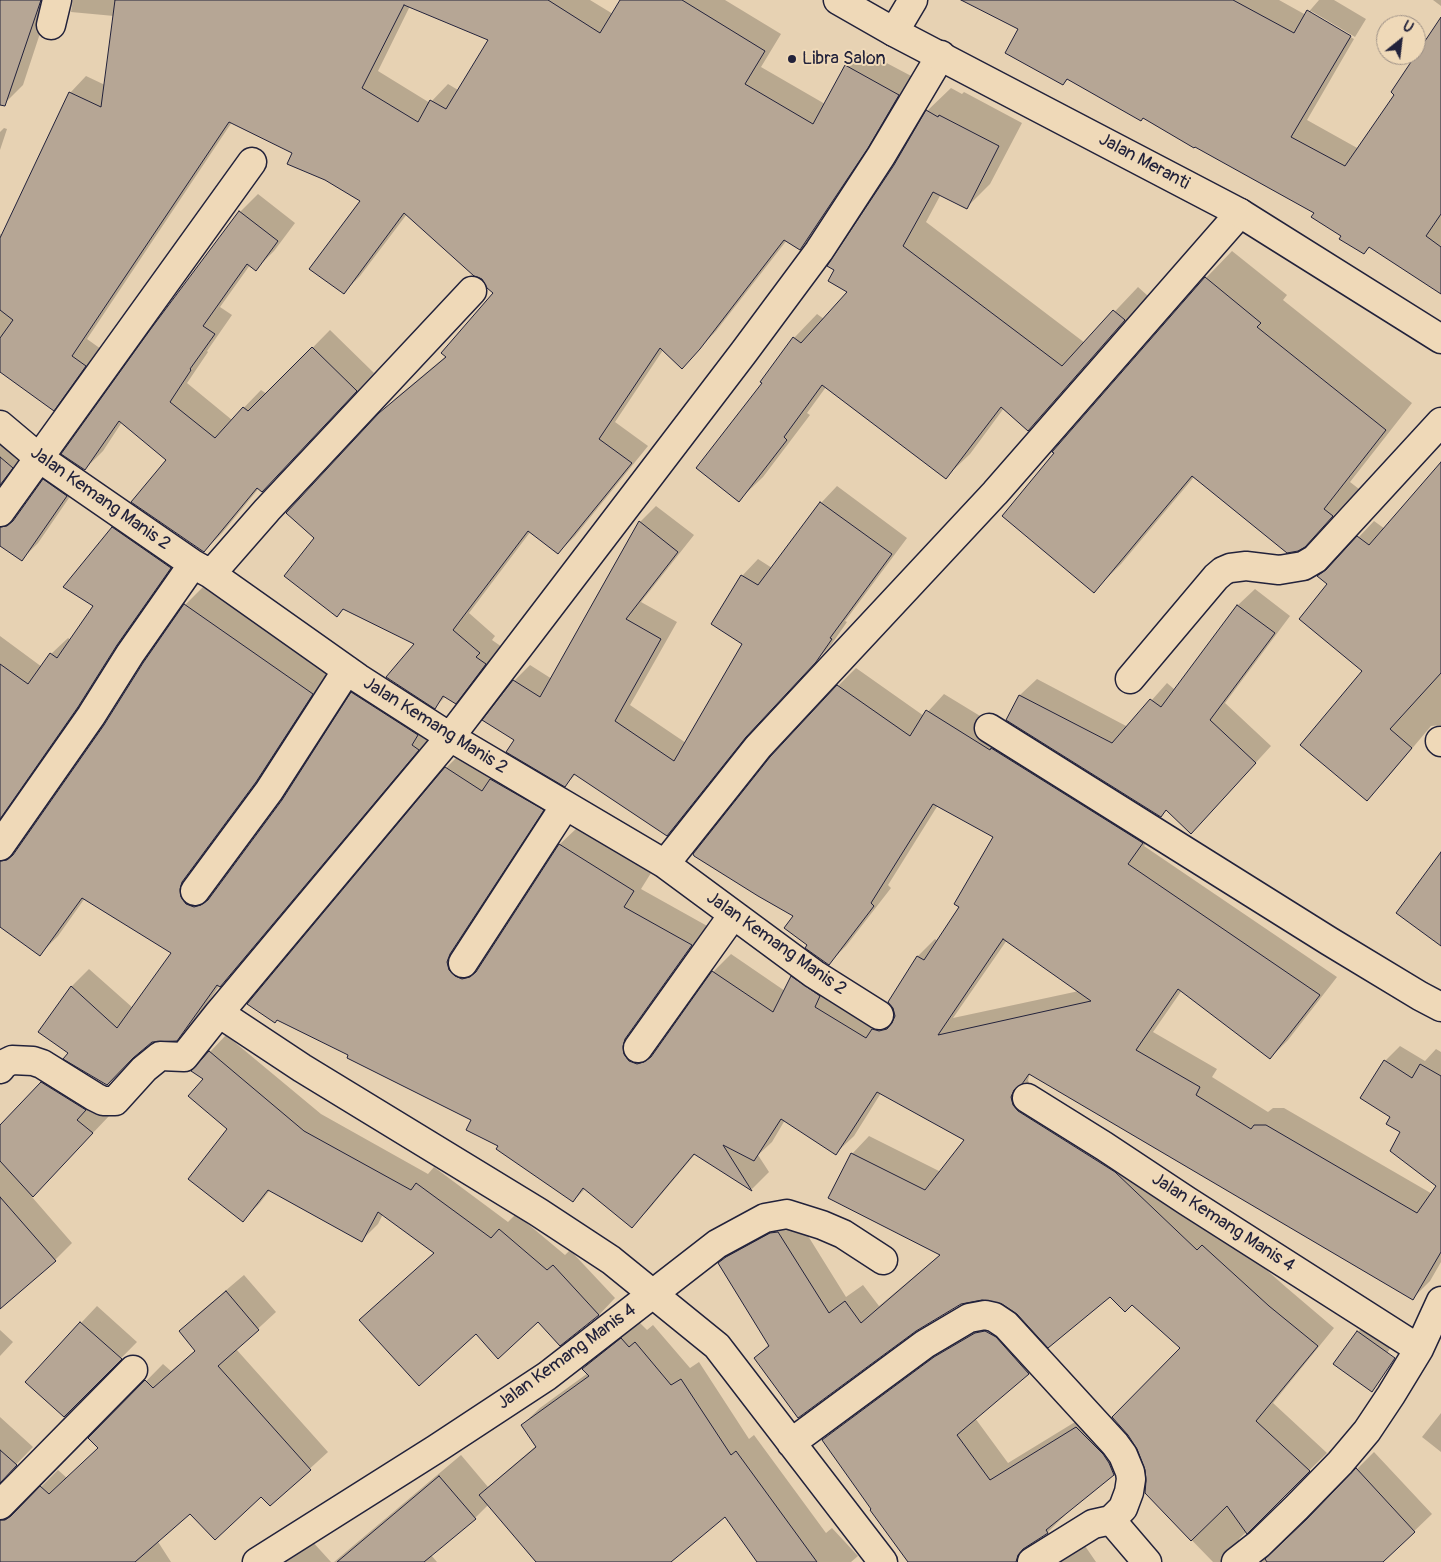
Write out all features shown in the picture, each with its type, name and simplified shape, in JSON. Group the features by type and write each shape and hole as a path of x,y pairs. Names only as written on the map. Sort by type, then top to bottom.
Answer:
{"street":[{"name":"Jalan Meranti","path":"838,0 894,32 1240,213 1441,338"},
{"path":"894,32 913,0"},
{"path":"1,1068 12,1060 33,1061 42,1064 95,1097 104,1101 115,1101 144,1069 160,1056 184,1056 450,737 744,352 819,251 881,156 941,56"},
{"path":"0,512 252,162"},
{"path":"666,864 758,747 995,493 1240,213"},
{"path":"0,846 91,716 130,654 202,569 267,510 472,291"},
{"path":"1130,679 1208,586 1223,571 1246,566 1279,570 1303,566 1323,551 1441,422"},
{"name":"Jalan Kemang Manis 2","path":"0,425 38,457 347,670 450,737 666,864 814,974 879,1015"},
{"path":"195,891 269,791 347,670"},
{"path":"989,728 1329,941 1441,1007"},
{"path":"463,963 565,806"},
{"path":"638,1048 733,915"},
{"path":"219,1013 302,1068 538,1212 611,1260 717,1346 883,1562"},
{"name":"Jalan Kemang Manis 4","path":"1027,1098 1419,1349"},
{"name":"Jalan Kemang Manis 4","path":"257,1562 436,1449 546,1376 699,1257 765,1218 787,1214 844,1234 883,1260"},
{"path":"1236,1562 1259,1544 1367,1431 1419,1349 1441,1301"},
{"path":"790,1443 925,1344 969,1318 985,1315 994,1317 1006,1325 1115,1444 1130,1472 1129,1492 1123,1508 1112,1520 1093,1524 1032,1562"},
{"path":"0,1505 133,1370"},
{"path":"1112,1520 1147,1562"}],"building":[{"path":"0,0 41,0 5,106 0,105"},
{"path":"115,0 548,0 600,33 620,0 682,0 765,51 745,84 813,124 845,65 899,95 868,148 800,250 784,240 700,349 682,369 660,348 599,439 632,463 558,554 528,531 453,630 480,653 476,657 486,664 456,704 443,696 435,709 386,677 414,644 343,609 337,617 284,576 314,538 286,513 379,413 446,357 441,353 493,293 487,288 482,279 474,276 404,213 344,294 309,269 360,201 325,180 287,164 292,153 229,122 72,356 86,366 54,411 0,372 0,338 13,320 0,310 0,238 69,92 101,107","holes":["404,5 488,40 446,109 430,100 418,122 362,88"]},
{"path":"961,0 1233,0 1294,33 1307,10 1351,36 1291,137 1345,166 1394,95 1391,92 1409,65 1426,65 1426,40 1441,17 1441,214 1426,236 1441,247 1441,294 1369,247 1364,254 1339,239 1341,236 1311,217 1314,213 1143,118 1141,121 1067,79 1063,85 1005,53 1018,29"},
{"path":"926,110 999,146 967,209 933,192 903,246 1062,366 1113,310 1125,320 1028,431 1001,407 946,479 822,385 784,437 787,440 739,502 696,468 762,383 760,382 793,337 801,343 847,292 828,281 834,270 827,266 894,165"},
{"path":"239,211 278,241 256,271 247,264 203,326 215,334 190,369 170,402 215,438 243,407 248,411 312,347 357,391 262,492 257,488 204,552 131,502 166,460 119,421 85,470 61,454"},
{"path":"1205,277 1261,323 1257,327 1386,430 1324,509 1333,516 1305,547 1298,551 1287,553 1192,476 1094,593 1002,516 1054,453 1052,452"},
{"path":"0,457 13,468 0,485"},
{"path":"1441,462 1441,673 1390,729 1412,748 1367,801 1300,745 1362,671 1299,619 1327,584 1317,576 1326,570 1357,536 1369,545"},
{"path":"43,479 67,496 22,561 0,546 0,527 7,526 13,521"},
{"path":"820,502 892,554 830,638 832,639 816,662 746,737 667,836 574,774 565,787 506,752 514,740 482,720 513,680 540,697 639,521 678,552 626,619 661,639 615,721 674,761 742,644 711,624 741,575 758,585"},
{"path":"112,527 171,568 0,819 0,664 28,684 50,653 57,658 93,606 63,587"},
{"path":"184,604 313,694 256,782 182,882 180,889 181,897 186,904 194,907 208,900 282,800 351,692 418,735 412,745 419,750 220,987 217,985 177,1041 152,1042 133,1058 107,1085 63,1059 68,1053 38,1032 71,986 117,1028 171,953 82,898 40,956 0,927 0,861 7,860 13,855 104,725 143,663"},
{"path":"1237,605 1275,633 1210,720 1256,763 1191,834 1166,810 1161,817 1006,720 1019,695 1112,743 1150,699 1161,707"},
{"path":"837,685 910,736 926,710 990,750 991,748 1143,843 1128,864 1320,995 1270,1059 1178,989 1136,1050 1200,1087 1196,1095 1251,1129 1254,1125 1266,1125 1417,1213 1436,1186 1390,1151 1400,1132 1386,1124 1390,1117 1360,1098 1384,1060 1412,1078 1420,1064 1441,1076 1441,1252 1413,1300 1029,1074 1022,1084 1014,1090 1011,1097 1013,1105 1018,1111 1115,1172 1197,1250 1202,1245 1269,1306 1318,1346 1256,1421 1310,1471 1247,1534 1227,1506 1191,1541 1145,1493 1145,1470 1137,1449 1128,1435 1112,1417 1180,1348 1132,1305 1125,1312 1110,1297 1048,1348 1017,1314 1002,1304 982,1300 961,1304 916,1331 798,1418 754,1358 769,1346 718,1263 770,1233 778,1232 829,1313 845,1301 861,1323 940,1255 828,1198 851,1153 925,1190 964,1140 877,1092 836,1155 781,1119 754,1161 723,1145 752,1191 694,1154 632,1228 583,1188 573,1202 496,1149 498,1146 466,1130 471,1120 347,1058 348,1055 277,1020 275,1023 247,1004 445,767 482,791 490,779 544,810 450,954 447,962 449,970 455,976 462,979 470,977 476,972 559,844 634,891 624,907 692,945 625,1039 623,1046 624,1054 629,1061 637,1064 651,1057 712,971 773,1012 791,976 820,996 815,1007 866,1038 872,1029 879,1031 887,1029 895,1016 893,1008 888,1002 917,956 924,960 959,907 954,904 993,837 933,804 871,903 874,906 829,965 805,948 807,945 784,928 793,916 693,854 770,757","holes":["1003,939 1091,1001 938,1035"]},
{"path":"1441,852 1441,946 1396,913"},
{"path":"209,1051 304,1131 411,1190 416,1183 491,1238 499,1229 547,1270 553,1265 599,1315 560,1346 538,1322 498,1359 476,1334 419,1386 359,1320 434,1253 378,1212 362,1242 268,1190 243,1222 188,1179 227,1129 188,1096 203,1079 191,1071"},
{"path":"41,1082 86,1110 77,1120 93,1133 33,1197 0,1161 0,1125"},
{"path":"0,1197 56,1261 0,1309"},
{"path":"226,1291 259,1330 218,1366 311,1470 270,1506 261,1497 215,1540 190,1514 135,1562 0,1562 0,1520 5,1520 11,1516 40,1486 49,1494 98,1448 88,1438 145,1380 153,1388 195,1351 179,1331"},
{"path":"80,1322 122,1359 64,1417 25,1382"},
{"path":"985,1331 996,1337 1029,1374 957,1435 990,1480 1076,1427 1103,1454 1114,1475 1046,1530 1048,1533 1023,1549 1018,1555 1016,1562 908,1562 822,1440 934,1357 975,1333"},
{"path":"1357,1331 1395,1358 1372,1392 1333,1364"},
{"path":"621,1338 629,1347 635,1342 671,1385 681,1379 731,1455 736,1451 817,1562 757,1562 725,1517 671,1562 536,1562 479,1495 536,1447 521,1425 589,1376 582,1369"},
{"path":"0,1450 17,1465 0,1483"},
{"path":"1356,1468 1415,1532 1383,1562 1267,1562 1265,1559"},
{"path":"439,1476 476,1519 424,1562 337,1562"}],"place":[{"name":"Libra Salon","path":"792,59"}]}
